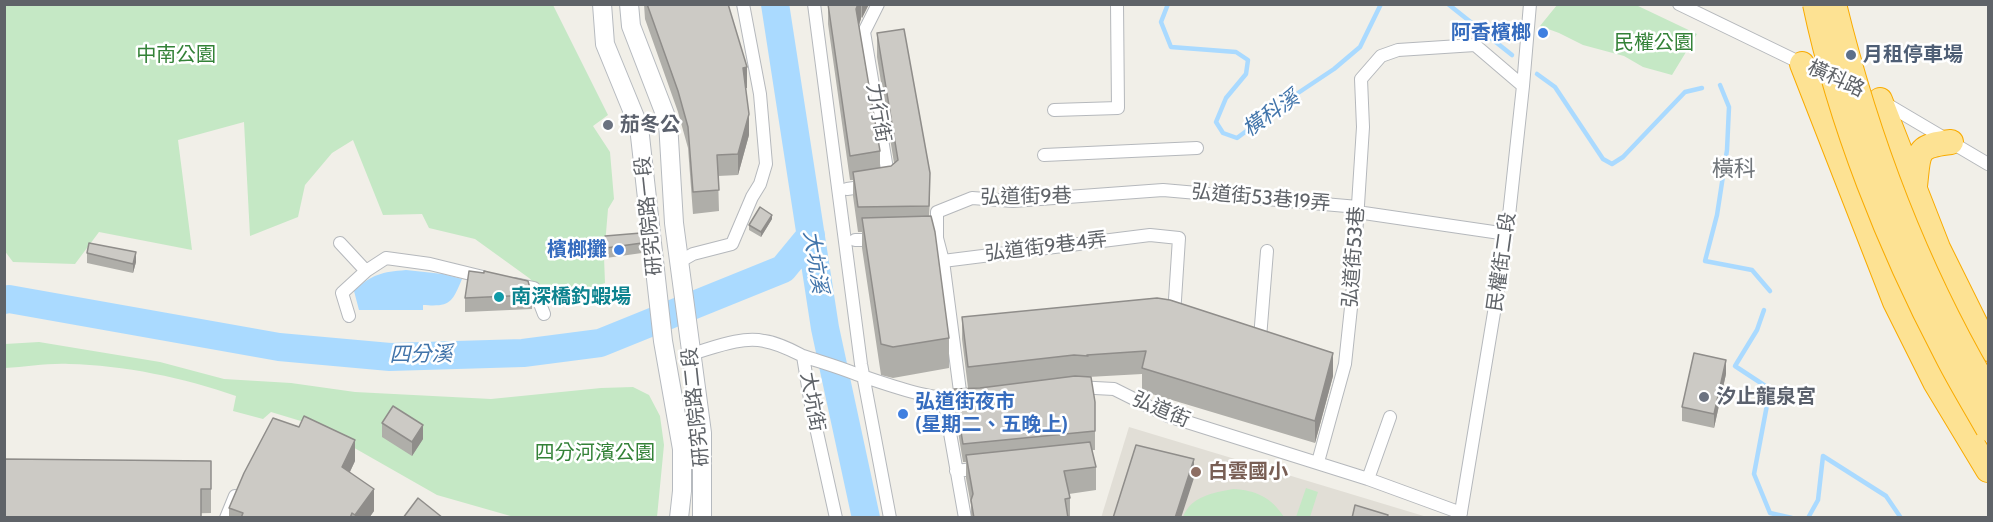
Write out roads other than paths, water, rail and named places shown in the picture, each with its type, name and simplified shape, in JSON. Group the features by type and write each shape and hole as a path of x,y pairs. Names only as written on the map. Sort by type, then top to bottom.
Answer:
{"highway":[{"path":"1815,4 1844,112 1904,268 1946,355 1989,429"},
{"path":"1834,4 1863,114 1890,188 1962,347 1989,391"},
{"path":"1802,64 1895,302 1935,382 1989,470"},
{"path":"1880,100 1938,248 1989,349"},
{"path":"1918,196 1918,156 1930,144 1952,141"}],"main road":[{"name":"研究院路一段","path":"602,4 605,44 639,127 663,341"},
{"name":"研究院路一段","path":"629,4 631,26 668,122 674,223 688,333"},
{"name":"研究院路二段","path":"688,333 702,433 702,518"},
{"name":"研究院路二段","path":"663,341 682,449 682,491 679,518"},
{"name":"大坑街","path":"667,366 691,354"}],"street":[{"path":"679,262 693,254 732,244 760,184 766,164 760,94 743,4"},
{"path":"814,4 858,375 890,518"},
{"name":"力行街","path":"847,189 890,182 864,32 878,4"},
{"path":"1054,110 1118,108 1117,4"},
{"name":"民權街二段","path":"1461,515 1507,234 1530,4"},
{"name":"橫科路","path":"1679,4 1880,100 1989,164"},
{"name":"弘道街53巷","path":"1318,462 1352,298 1363,127 1360,79 1381,56 1398,50 1475,45 1523,86"},
{"path":"1044,155 1197,148"},
{"name":"弘道街53巷19弄","path":"1163,190 1358,209 1507,234"},
{"name":"弘道街9巷","path":"961,399 959,331 943,261 931,238 937,212 972,198 1013,201 1163,190"},
{"name":"弘道街9巷4弄","path":"943,261 1150,235 1179,238 1174,316"},
{"path":"855,240 890,239"},
{"path":"339,243 366,271"},
{"path":"1260,338 1267,251"},
{"path":"349,316 342,293 366,271 386,258 430,264 534,288 544,314"},
{"name":"大坑街","path":"691,354 738,342 762,340 803,356 811,405 836,518"},
{"path":"803,356 877,382 944,399 979,398"},
{"name":"弘道街","path":"1064,388 1075,386 1114,389 1168,416 1368,478 1461,515"},
{"path":"944,399 965,518"},
{"path":"1368,478 1390,417"},
{"path":"956,471 990,467"},
{"path":"226,518 242,481"}],"water":[{"path":"406,270 443,274 462,279 452,298 445,304 423,305 423,310 359,310 354,291 360,285 378,275"}],"waterway":[{"name":"大坑溪","path":"775,4 825,328 866,518"},
{"name":"橫科溪","path":"1168,4 1161,22 1171,47 1236,52 1248,60 1246,74 1226,98 1216,122 1223,133 1237,138 1334,69 1360,47 1381,4"},
{"name":"橫科溪","path":"1448,4 1512,55"},
{"name":"橫科溪","path":"1537,74 1555,87 1603,159 1612,164 1623,157 1685,92 1702,88"},
{"name":"橫科溪","path":"1720,85 1729,107 1727,150 1717,215 1705,261 1752,270 1770,291"},
{"name":"四分溪","path":"4,300 9,299 279,347 390,357 523,353 600,343 783,269 811,235"},
{"name":"橫科溪","path":"1764,310 1757,330 1735,366 1770,389 1754,474 1770,513 1792,518"},
{"name":"橫科溪","path":"1808,518 1818,500 1823,456 1886,496 1901,518"}],"place":[{"name":"阿香檳榔","path":"1543,33"},
{"name":"月租停車場","path":"1851,55"},
{"name":"茄冬公","path":"608,125"},
{"name":"檳榔攤","path":"619,250"},
{"name":"南深橋釣蝦場","path":"499,297"},
{"name":"汐止龍泉宮","path":"1704,397"},
{"name":"弘道街夜市 (星期二、五晚上)","path":"903,414"},
{"name":"白雲國小","path":"1196,472"}],"district":[{"name":"橫科","path":"1734,170"}],"park label":[{"name":"民權公園","path":"1654,43"},
{"name":"中南公園","path":"176,55"},
{"name":"四分河濱公園","path":"595,453"}]}
